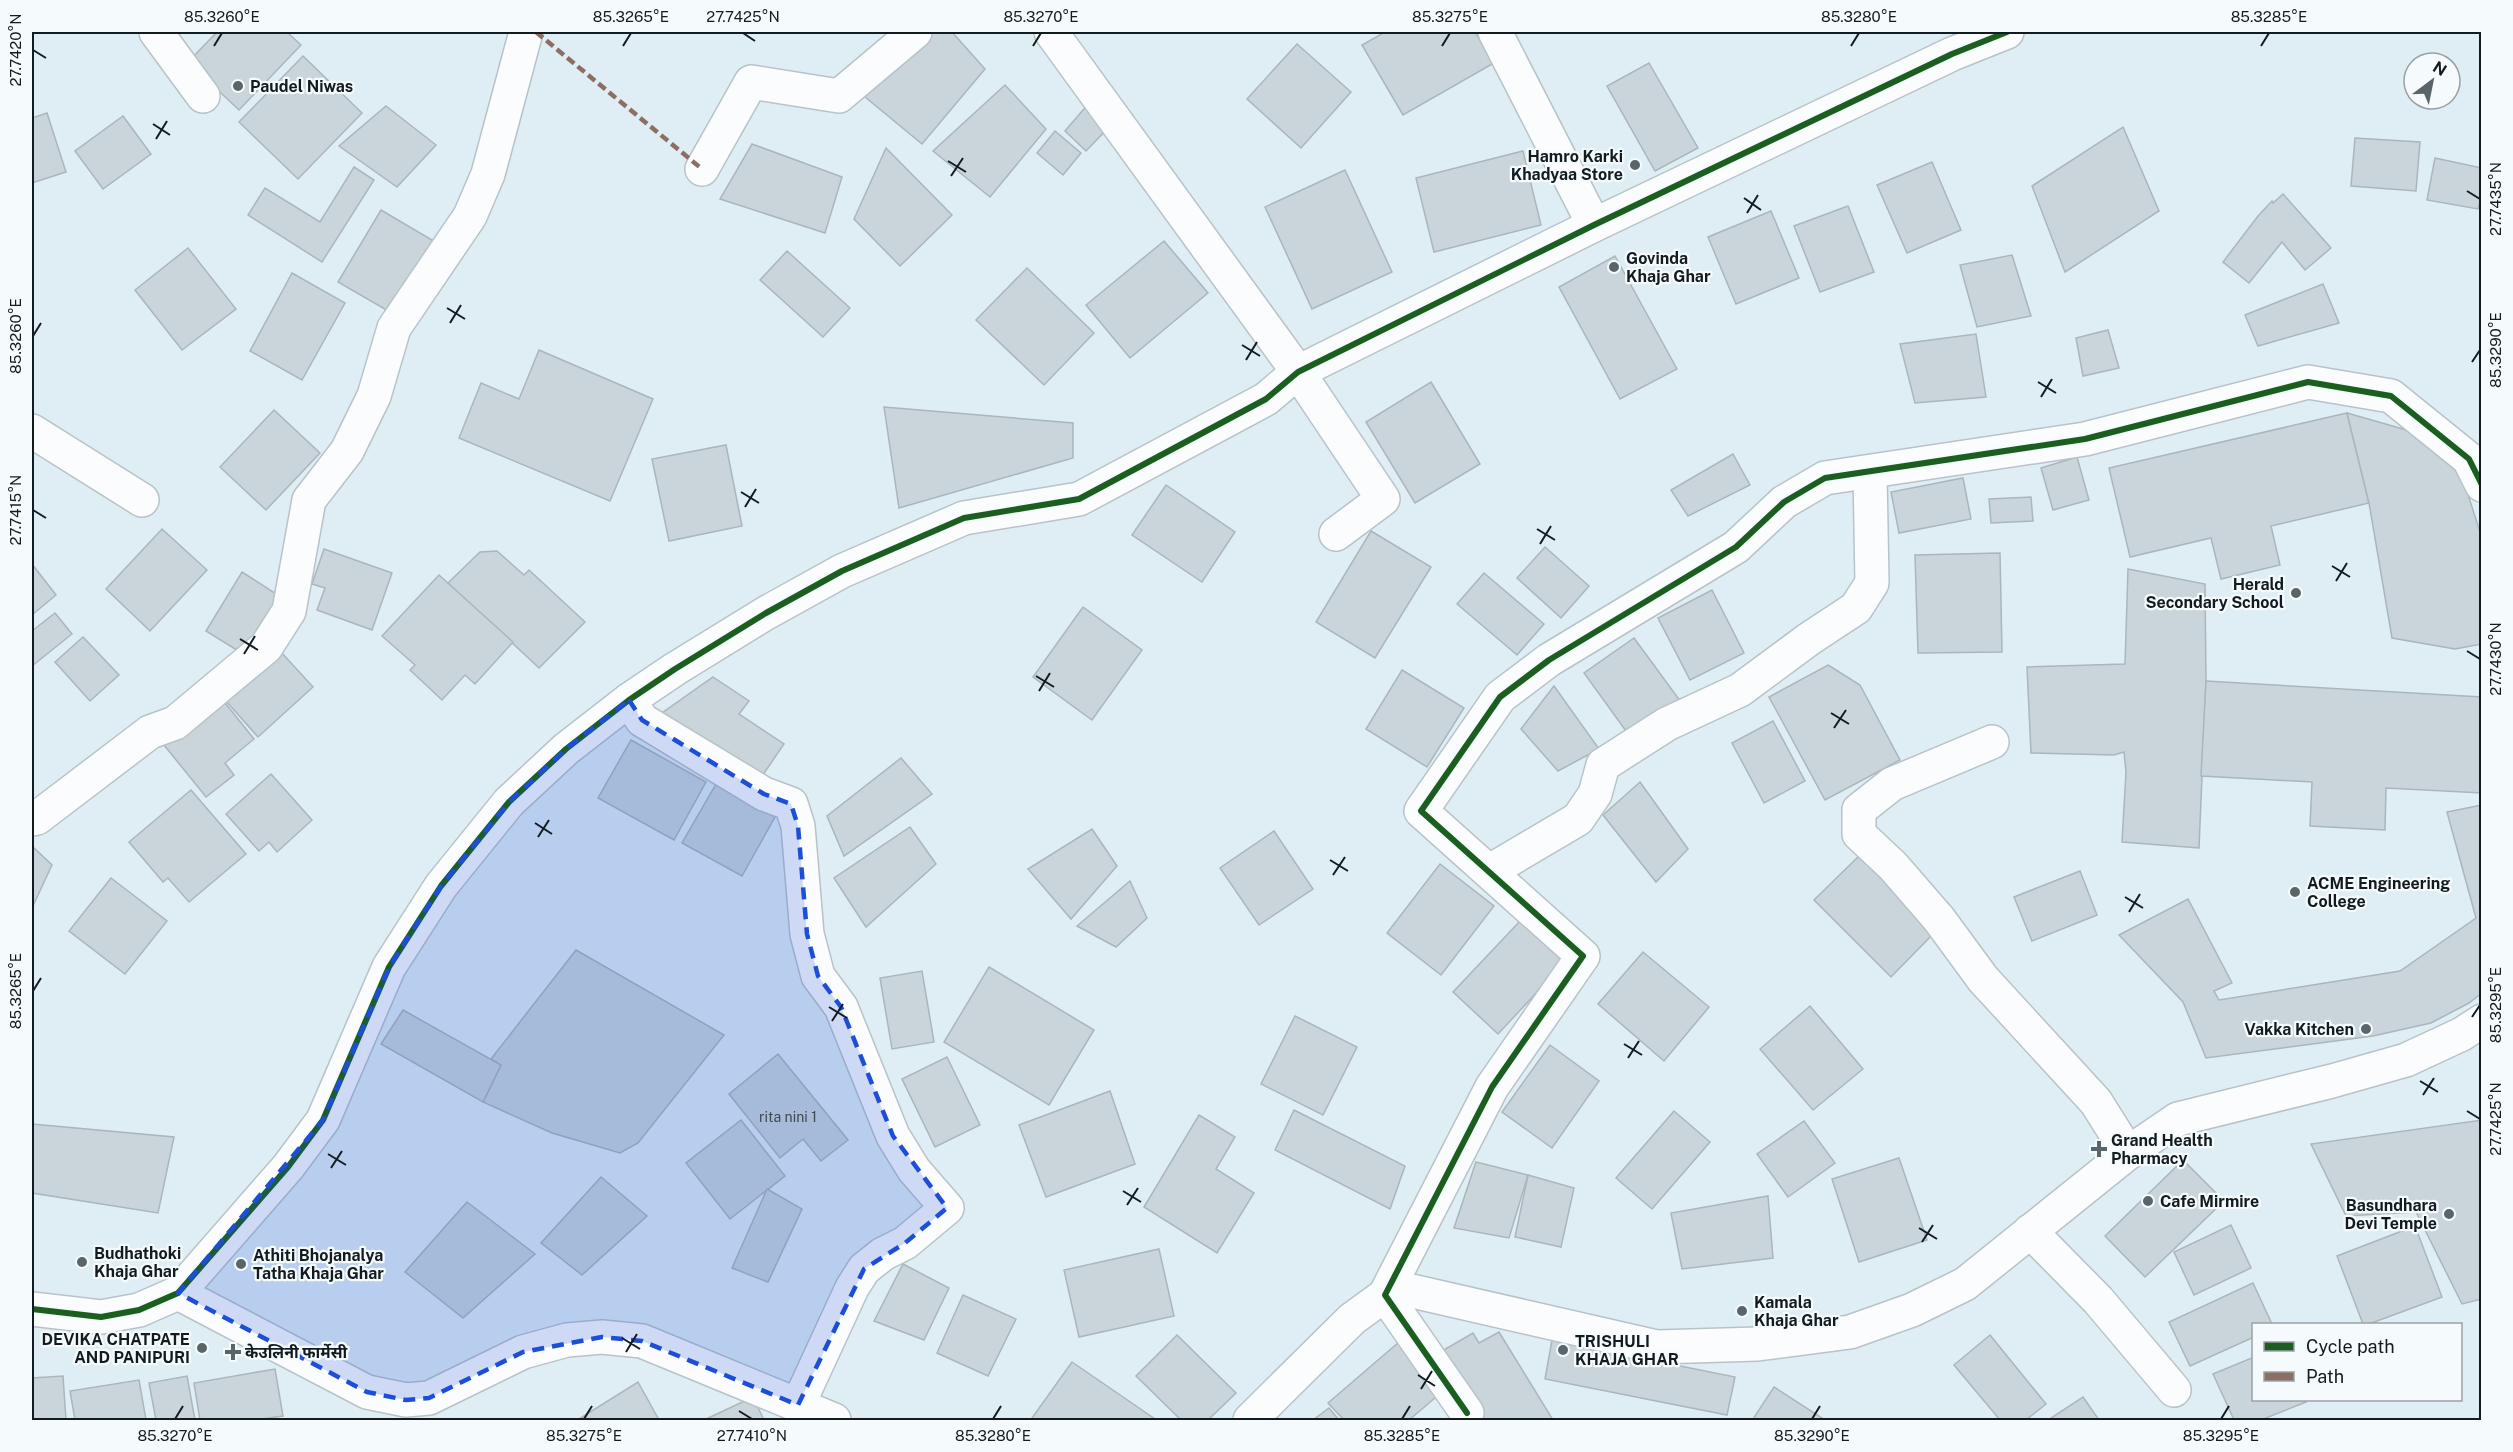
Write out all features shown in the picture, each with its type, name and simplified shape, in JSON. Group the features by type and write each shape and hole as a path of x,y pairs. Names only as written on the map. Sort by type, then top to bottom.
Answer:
{"street":[{"path":"156,32 202,96"},
{"path":"32,819 37,818 150,732 175,723 266,647 289,611 309,500 347,451 370,405 394,328 470,216 488,174 526,32"},
{"path":"702,169 751,82 839,96 915,32"},
{"path":"1051,32 1298,372 1383,499 1336,534"},
{"path":"1495,32 1594,225"},
{"path":"32,1309 101,1317 139,1310 178,1293 288,1167 323,1120 389,968 441,886 508,802 566,749 629,700 675,669 766,613 842,571 964,518 1079,499 1266,399 1298,372 1594,225 1952,54 2007,32"},
{"path":"1250,1420 1352,1319 1385,1295 1492,1087 1583,956 1421,811 1500,698 1549,660 1736,547 1784,502 1825,478 2085,439 2308,382 2391,396 2469,459 2481,485"},
{"path":"32,431 142,500"},
{"path":"1490,871 1578,819 1595,794 1603,765 1667,724 1740,690 1856,608 1872,583 1870,472"},
{"path":"629,700 642,720 764,794 791,804 798,826 807,934 818,976 841,1007 893,1136 914,1170 947,1208 905,1243 883,1254 864,1269 852,1288 798,1405"},
{"path":"1992,742 1892,784 1859,810 1859,834 1893,866 1939,920 1983,979 2096,1102 2128,1153"},
{"path":"1385,1295 1412,1291 1657,1347 1758,1344 1850,1332 1912,1310 1965,1284 2128,1153 2178,1119 2406,1060 2462,1034 2481,1022"},
{"path":"2030,1231 2098,1300 2174,1390"},
{"path":"178,1293 367,1392 406,1400 429,1398 523,1352 567,1340 602,1337 642,1341 834,1420"},
{"path":"1385,1295 1467,1413"}],"highlighted area":[{"path":"629,700 642,720 764,794 791,804 798,826 807,934 818,976 841,1007 893,1136 947,1208 905,1243 864,1269 798,1405 642,1341 602,1337 523,1352 429,1398 406,1400 367,1392 178,1293 323,1120 389,967 441,886 509,802 566,749"}],"building":[{"name":"Paudel Niwas","path":"217,32 287,32 301,45 239,110 188,62"},
{"path":"929,32 952,32 985,69 922,144 859,92"},
{"path":"1385,32 1475,32 1494,63 1403,115 1362,45"},
{"path":"1297,44 1351,92 1301,148 1247,99"},
{"path":"303,56 362,113 298,179 239,122"},
{"path":"1649,63 1698,148 1655,171 1607,86"},
{"path":"1005,85 1046,129 990,197 933,151"},
{"path":"1089,103 1112,124 1086,151 1065,131"},
{"path":"386,106 436,145 397,187 339,146"},
{"path":"47,113 66,172 32,183 32,118"},
{"path":"123,116 151,154 103,189 75,151"},
{"path":"2123,127 2159,211 2065,272 2032,186"},
{"path":"1055,131 1081,153 1063,175 1037,153"},
{"path":"2355,138 2420,142 2416,191 2351,186"},
{"path":"752,144 842,177 825,233 720,199"},
{"path":"886,148 952,215 900,266 854,219"},
{"path":"1523,151 1541,225 1434,252 1416,178"},
{"path":"2435,158 2482,168 2482,194 2478,209 2427,200"},
{"path":"1932,162 1961,230 1907,253 1877,185"},
{"path":"354,167 374,180 322,262 248,215 265,188 320,222"},
{"path":"1345,170 1392,272 1312,309 1265,207"},
{"path":"2283,194 2331,248 2305,270 2282,242 2249,283 2223,262 2258,216 2272,201 2273,203"},
{"path":"1848,206 1874,272 1820,292 1794,226"},
{"path":"381,210 437,243 395,315 338,282"},
{"path":"1771,211 1799,278 1736,304 1708,237"},
{"path":"1164,241 1208,293 1130,358 1086,305"},
{"path":"188,248 236,309 182,350 135,290"},
{"path":"787,251 850,308 823,337 760,280"},
{"path":"2012,255 2031,316 1977,327 1960,265"},
{"path":"1615,256 1677,369 1620,399 1559,287"},
{"path":"1027,268 1094,333 1044,385 976,320"},
{"path":"292,273 345,303 302,380 250,351"},
{"path":"2323,284 2339,323 2258,346 2245,315"},
{"path":"2108,330 2119,368 2083,376 2076,338"},
{"path":"1976,334 1986,397 1915,403 1900,344"},
{"path":"539,350 653,399 610,501 459,438 481,383 519,399"},
{"path":"1431,382 1480,464 1415,503 1366,422"},
{"path":"884,407 1073,423 1073,458 899,508"},
{"path":"274,410 320,453 266,510 220,467"},
{"path":"2347,413 2369,503 2271,526 2280,565 2221,579 2211,538 2130,557 2109,468"},
{"path":"2347,413 2410,431 2462,476 2482,538 2482,644 2455,649 2392,638 2369,503"},
{"path":"726,445 742,526 669,541 652,459"},
{"path":"1733,454 1750,485 1688,516 1671,490"},
{"path":"2077,457 2089,500 2053,510 2041,468"},
{"path":"1963,478 1971,519 1899,533 1891,492"},
{"path":"1166,485 1235,532 1202,582 1132,535"},
{"path":"2031,497 2033,521 1991,523 1989,499"},
{"path":"162,529 207,570 150,631 106,589"},
{"path":"1371,531 1431,567 1375,658 1316,622"},
{"path":"1545,547 1589,586 1561,618 1517,578"},
{"path":"324,549 392,573 372,630 317,610 325,588 312,584"},
{"path":"497,551 524,575 529,570 585,622 539,668 448,583 480,552"},
{"path":"2000,553 2002,652 1918,653 1915,555"},
{"path":"32,564 56,595 32,615"},
{"path":"2128,569 2205,584 2206,681 2199,848 2122,842 2126,772 2124,752 2114,755 2031,753 2027,667 2125,664"},
{"path":"242,572 284,599 248,657 206,631"},
{"path":"1484,573 1544,624 1517,655 1457,604"},
{"path":"439,575 513,642 475,684 465,675 442,700 410,670 415,665 382,636"},
{"path":"1712,590 1744,653 1690,680 1658,618"},
{"path":"1083,607 1142,650 1092,720 1033,677"},
{"path":"55,613 72,634 32,666 32,631"},
{"path":"83,637 119,675 90,701 55,662"},
{"path":"1634,638 1681,702 1631,738 1584,673"},
{"path":"281,652 313,687 258,737 226,701"},
{"path":"1828,665 1860,685 1900,760 1825,800 1769,697"},
{"path":"1402,670 1464,708 1427,767 1366,729"},
{"path":"713,677 749,701 739,714 784,744 758,782 659,715"},
{"path":"2206,681 2482,697 2482,793 2386,788 2385,830 2310,826 2312,782 2201,776"},
{"path":"1554,686 1599,749 1558,771 1521,729"},
{"path":"222,699 254,739 225,763 234,775 206,797 164,745"},
{"path":"1773,721 1805,781 1764,803 1732,743"},
{"path":"631,740 706,782 674,840 598,798"},
{"path":"901,758 932,794 844,856 827,816"},
{"path":"271,774 312,820 277,852 269,842 259,851 226,814"},
{"path":"1640,782 1688,849 1656,882 1603,815"},
{"path":"716,784 775,817 742,876 682,843"},
{"path":"191,790 246,854 189,902 168,878 163,882 129,842"},
{"name":"ACME Engineering College","path":"2482,805 2482,993 2469,1003 2431,1023 2373,1036 2206,1058 2183,1002 2119,935 2188,899 2232,983 2214,991 2219,1000 2400,971 2476,918 2447,812"},
{"path":"910,827 936,864 866,927 834,878"},
{"path":"1092,829 1117,866 1071,919 1028,869"},
{"path":"1274,831 1313,889 1259,925 1220,868"},
{"path":"32,846 52,865 32,908"},
{"path":"1861,854 1937,930 1891,977 1814,900"},
{"path":"1440,864 1494,906 1441,975 1387,933"},
{"path":"2080,871 2097,915 2032,941 2014,897"},
{"path":"111,878 167,921 125,974 69,931"},
{"path":"1130,881 1147,918 1116,947 1077,926"},
{"path":"1521,920 1566,961 1498,1034 1453,992"},
{"path":"576,950 724,1035 638,1143 620,1153 552,1133 483,1102 501,1065 491,1059"},
{"path":"1643,952 1709,1007 1664,1061 1598,1004"},
{"path":"989,967 1094,1030 1049,1105 944,1042"},
{"path":"922,971 934,1042 892,1049 880,978"},
{"path":"1810,1006 1863,1069 1813,1110 1760,1049"},
{"path":"403,1010 501,1065 483,1102 381,1044"},
{"path":"1295,1016 1357,1047 1323,1115 1261,1084"},
{"path":"1550,1045 1599,1081 1552,1148 1502,1112"},
{"path":"778,1054 848,1140 821,1161 803,1139 780,1158 729,1094"},
{"path":"947,1057 980,1125 935,1147 902,1079"},
{"path":"1110,1091 1135,1164 1046,1197 1019,1125"},
{"path":"1294,1110 1405,1166 1390,1209 1275,1150"},
{"path":"1674,1111 1710,1142 1652,1209 1616,1178"},
{"path":"1199,1115 1235,1137 1216,1169 1254,1193 1217,1253 1144,1207"},
{"path":"741,1120 785,1176 730,1219 686,1163"},
{"name":"Basundhara Devi Temple","path":"2482,1120 2482,1299 2462,1304 2416,1212 2346,1216 2311,1144"},
{"path":"1804,1121 1835,1163 1788,1197 1757,1154"},
{"path":"32,1124 174,1137 158,1213 32,1193"},
{"path":"1899,1158 1927,1240 1859,1262 1832,1179"},
{"path":"2183,1160 2224,1201 2145,1277 2105,1236"},
{"path":"1476,1162 1528,1175 1509,1238 1454,1228"},
{"path":"1528,1175 1574,1188 1561,1247 1515,1237"},
{"path":"601,1177 647,1216 582,1275 541,1243"},
{"path":"767,1189 802,1209 768,1282 732,1268"},
{"path":"1768,1196 1773,1258 1682,1269 1671,1213"},
{"path":"467,1202 535,1254 463,1318 405,1272"},
{"path":"2231,1225 2251,1268 2194,1295 2174,1252"},
{"path":"2415,1226 2442,1297 2372,1323 2363,1323 2337,1256"},
{"path":"1159,1249 1174,1316 1079,1337 1064,1270"},
{"path":"903,1264 949,1288 924,1340 874,1321"},
{"path":"2253,1283 2272,1323 2252,1323 2252,1338 2190,1366 2169,1322"},
{"path":"963,1295 1016,1319 988,1376 937,1353"},
{"path":"1499,1332 1553,1420 1485,1420 1442,1351 1473,1333 1479,1343"},
{"path":"1177,1335 1236,1393 1208,1420 1181,1420 1136,1376"},
{"path":"1990,1335 2046,1404 2026,1420 2000,1420 1954,1365"},
{"path":"1552,1340 1735,1377 1727,1415 1545,1379"},
{"path":"1399,1342 1442,1392 1409,1420 1344,1420 1328,1403"},
{"path":"2252,1358 2252,1401 2306,1402 2261,1420 2234,1420 2213,1374"},
{"path":"1072,1362 1155,1419 1036,1420 1032,1418"},
{"path":"275,1369 283,1416 254,1420 200,1420 194,1383"},
{"path":"63,1376 66,1420 32,1420 32,1378"},
{"path":"187,1376 195,1420 156,1420 149,1383"},
{"path":"139,1380 146,1420 75,1420 70,1391"},
{"path":"638,1382 659,1420 579,1419"},
{"path":"1774,1387 1825,1420 1753,1419"},
{"path":"753,1397 764,1420 704,1420"},
{"path":"2083,1397 2099,1420 2048,1420"},
{"path":"1329,1408 1339,1420 1313,1420"}],"marked path":[{"path":"536,32 702,169"}],"cycle path":[{"path":"32,1309 101,1317 139,1310 178,1293 288,1167 323,1120 389,967 441,886 509,802 566,749 629,700 675,669 766,613 842,571 964,518 1079,499 1266,399 1298,372 1594,225 1952,54 2007,32"},
{"path":"1467,1413 1385,1295 1492,1087 1583,956 1421,811 1500,697 1549,660 1736,547 1784,502 1825,478 2085,439 2308,382 2391,396 2469,459 2482,485"}],"place":[{"name":"Paudel Niwas","path":"238,86"},
{"name":"Hamro Karki Khadyaa Store","path":"1635,165"},
{"name":"Govinda Khaja Ghar","path":"1614,267"},
{"name":"Herald Secondary School","path":"2296,593"},
{"name":"ACME Engineering College","path":"2295,892"},
{"name":"Vakka Kitchen","path":"2366,1029"},
{"name":"Grand Health Pharmacy","path":"2099,1149"},
{"name":"Cafe Mirmire","path":"2148,1201"},
{"name":"Basundhara Devi Temple","path":"2449,1214"},
{"name":"Budhathoki Khaja Ghar","path":"82,1262"},
{"name":"Athiti Bhojanalya Tatha Khaja Ghar","path":"241,1264"},
{"name":"Kamala Khaja Ghar","path":"1742,1311"},
{"name":"DEVIKA CHATPATE AND PANIPURI","path":"202,1348"},
{"name":"TRISHULI KHAJA GHAR","path":"1563,1350"},
{"name":"केउलिनी फार्मेसी","path":"233,1352"}]}
